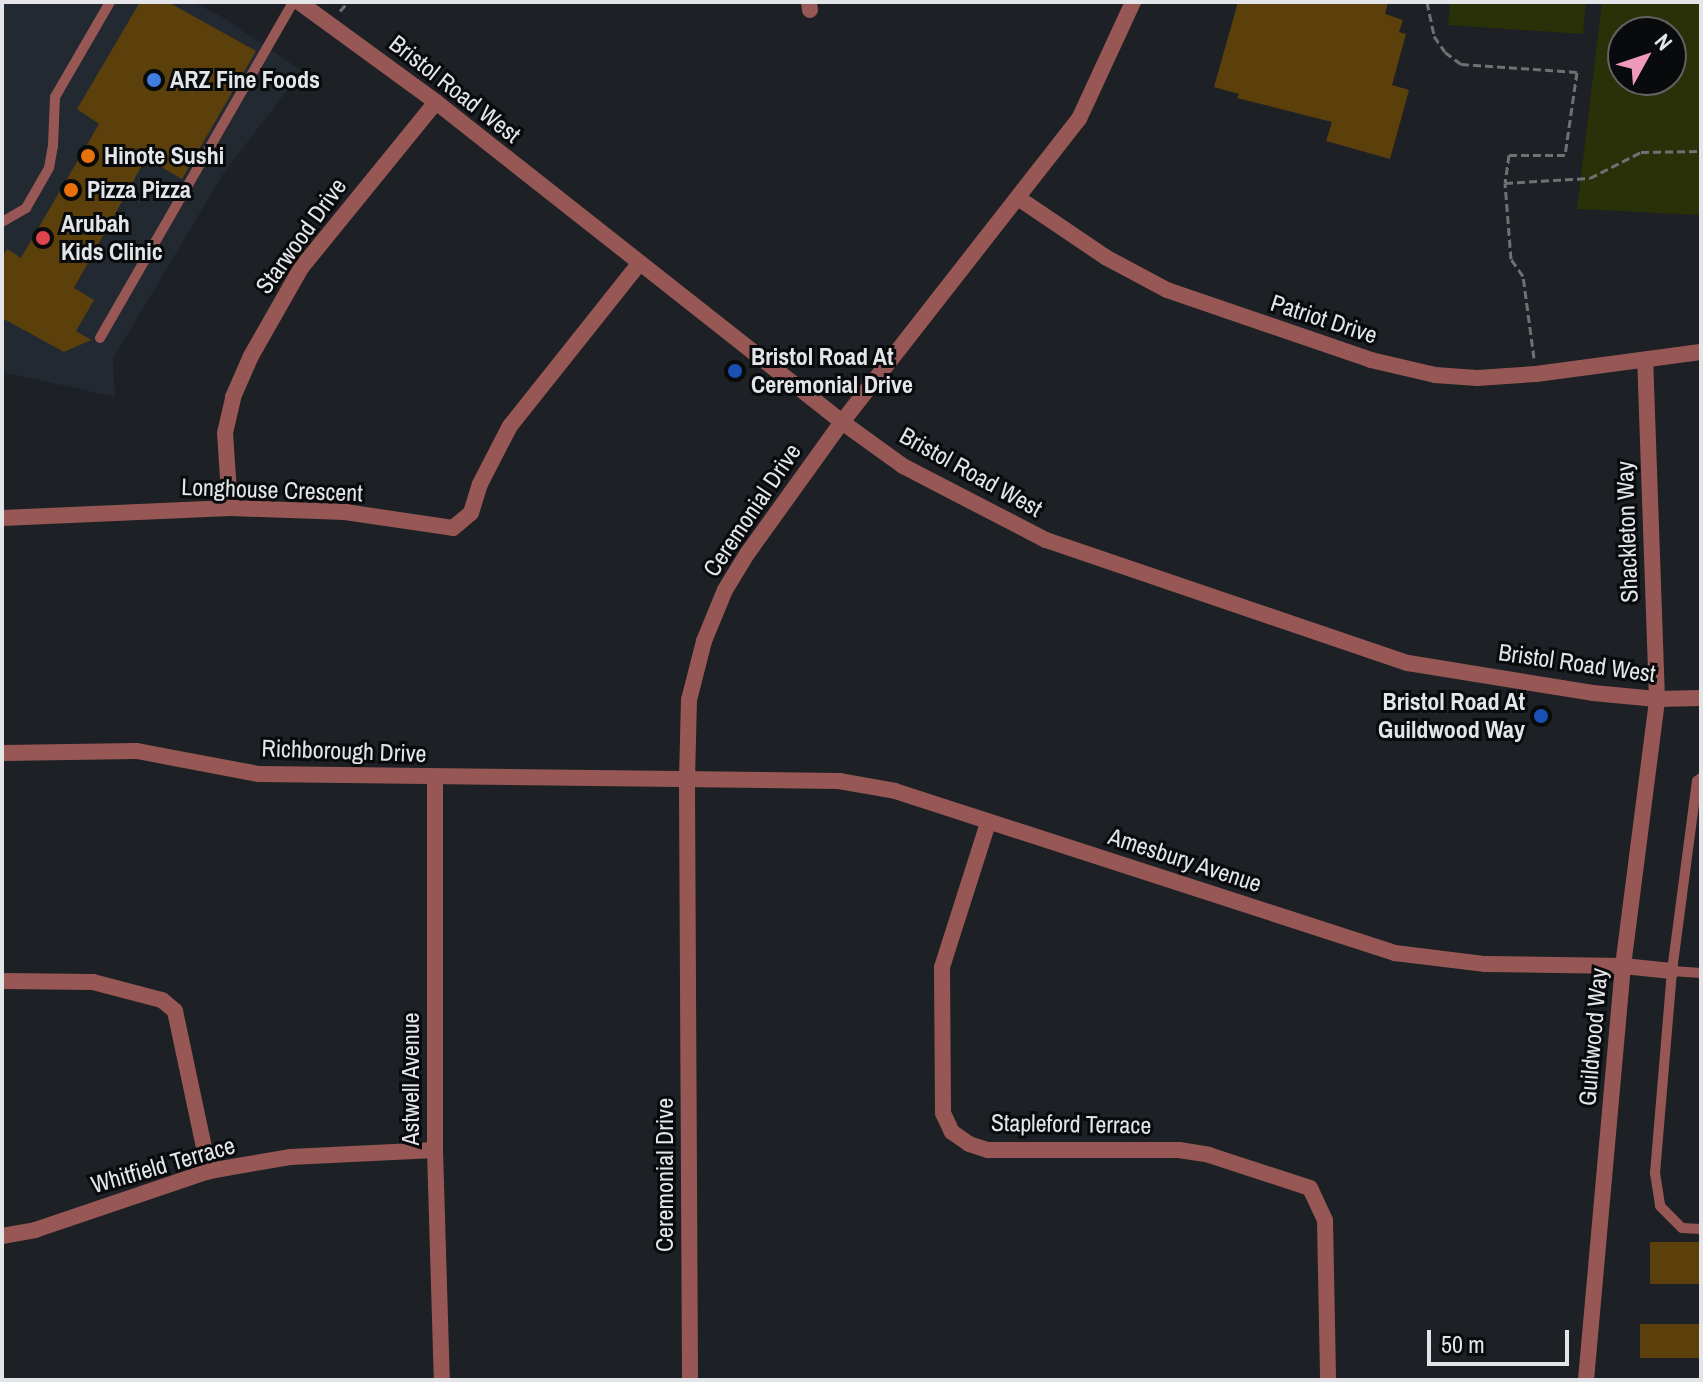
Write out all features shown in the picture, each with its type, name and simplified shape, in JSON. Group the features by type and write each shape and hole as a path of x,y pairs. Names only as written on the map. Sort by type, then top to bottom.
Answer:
{"street":[{"name":"Bristol Road West","path":"299,2 436,102 639,264 903,466 1046,540 1408,663 1593,693 1657,699 1701,698"},
{"name":"Ceremonial Drive","path":"690,1380 687,780 689,700 704,641 725,590 842,422 1079,119 1133,2"},
{"name":"Starwood Drive","path":"230,508 225,433 233,397 251,356 301,268 436,102"},
{"name":"Patriot Drive","path":"1018,198 1107,258 1167,290 1371,360 1435,375 1477,378 1536,374 1645,362 1701,352"},
{"name":"Longhouse Crescent","path":"2,518 230,508 345,512 435,528 453,528 466,521 480,484 510,426 639,264"},
{"name":"Shackleton Way","path":"1645,362 1657,699"},
{"name":"Guildwood Way","path":"1586,1380 1623,966 1657,699"},
{"name":"Richborough Drive","path":"2,753 137,751 259,774 687,780"},
{"name":"Astwell Avenue","path":"435,778 435,1150 442,1380"},
{"name":"Amesbury Avenue","path":"687,780 839,781 895,791 1395,953 1485,964 1623,966 1672,971"},
{"name":"Stapleford Terrace","path":"988,823 942,967 943,1113 952,1132 969,1144 988,1150 1179,1150 1209,1155 1310,1188 1325,1220 1328,1380"},
{"path":"2,981 93,982 162,1000 175,1011 209,1171"},
{"name":"Whitfield Terrace","path":"2,1236 35,1230 209,1171 290,1157 435,1150"}],"lane":[{"path":"2,222 26,208 49,168 55,97 110,2"},
{"path":"100,338 293,2"},
{"path":"1701,778 1697,781 1672,971 1655,1173 1660,1206 1682,1228 1701,1229"},
{"path":"1672,971 1701,973"}],"path":[{"path":"1427,2 1434,36 1461,64 1577,72 1565,155 1509,155 1505,183 1511,259 1523,276 1536,374"},
{"path":"1505,183 1590,178 1641,152 1701,151"}],"shaded area":[{"path":"2,2 192,2 219,15 302,71 223,174 113,359 115,397 2,372"}],"green space":[{"path":"1450,2 1586,2 1583,34 1448,25"},
{"path":"1602,2 1701,2 1701,215 1577,209"}],"building":[{"path":"140,2 168,2 256,51 182,179 146,158 74,288 94,300 76,331 91,340 64,352 2,318 2,258 7,249 21,258 99,124 77,109"},
{"path":"1238,2 1388,2 1385,14 1403,20 1399,32 1406,34 1392,85 1409,90 1390,159 1326,141 1332,122 1237,98 1239,94 1214,87"},
{"path":"1650,1242 1701,1242 1701,1284 1650,1284"},
{"path":"1640,1324 1701,1324 1701,1358 1640,1358"}],"place":[{"name":"ARZ Fine Foods","path":"154,80"},
{"name":"Hinote Sushi","path":"88,156"},
{"name":"Pizza Pizza","path":"71,190"},
{"name":"Arubah Kids Clinic","path":"43,238"},
{"name":"Bristol Road At Ceremonial Drive","path":"735,371"},
{"name":"Bristol Road At Guildwood Way","path":"1541,716"}]}
